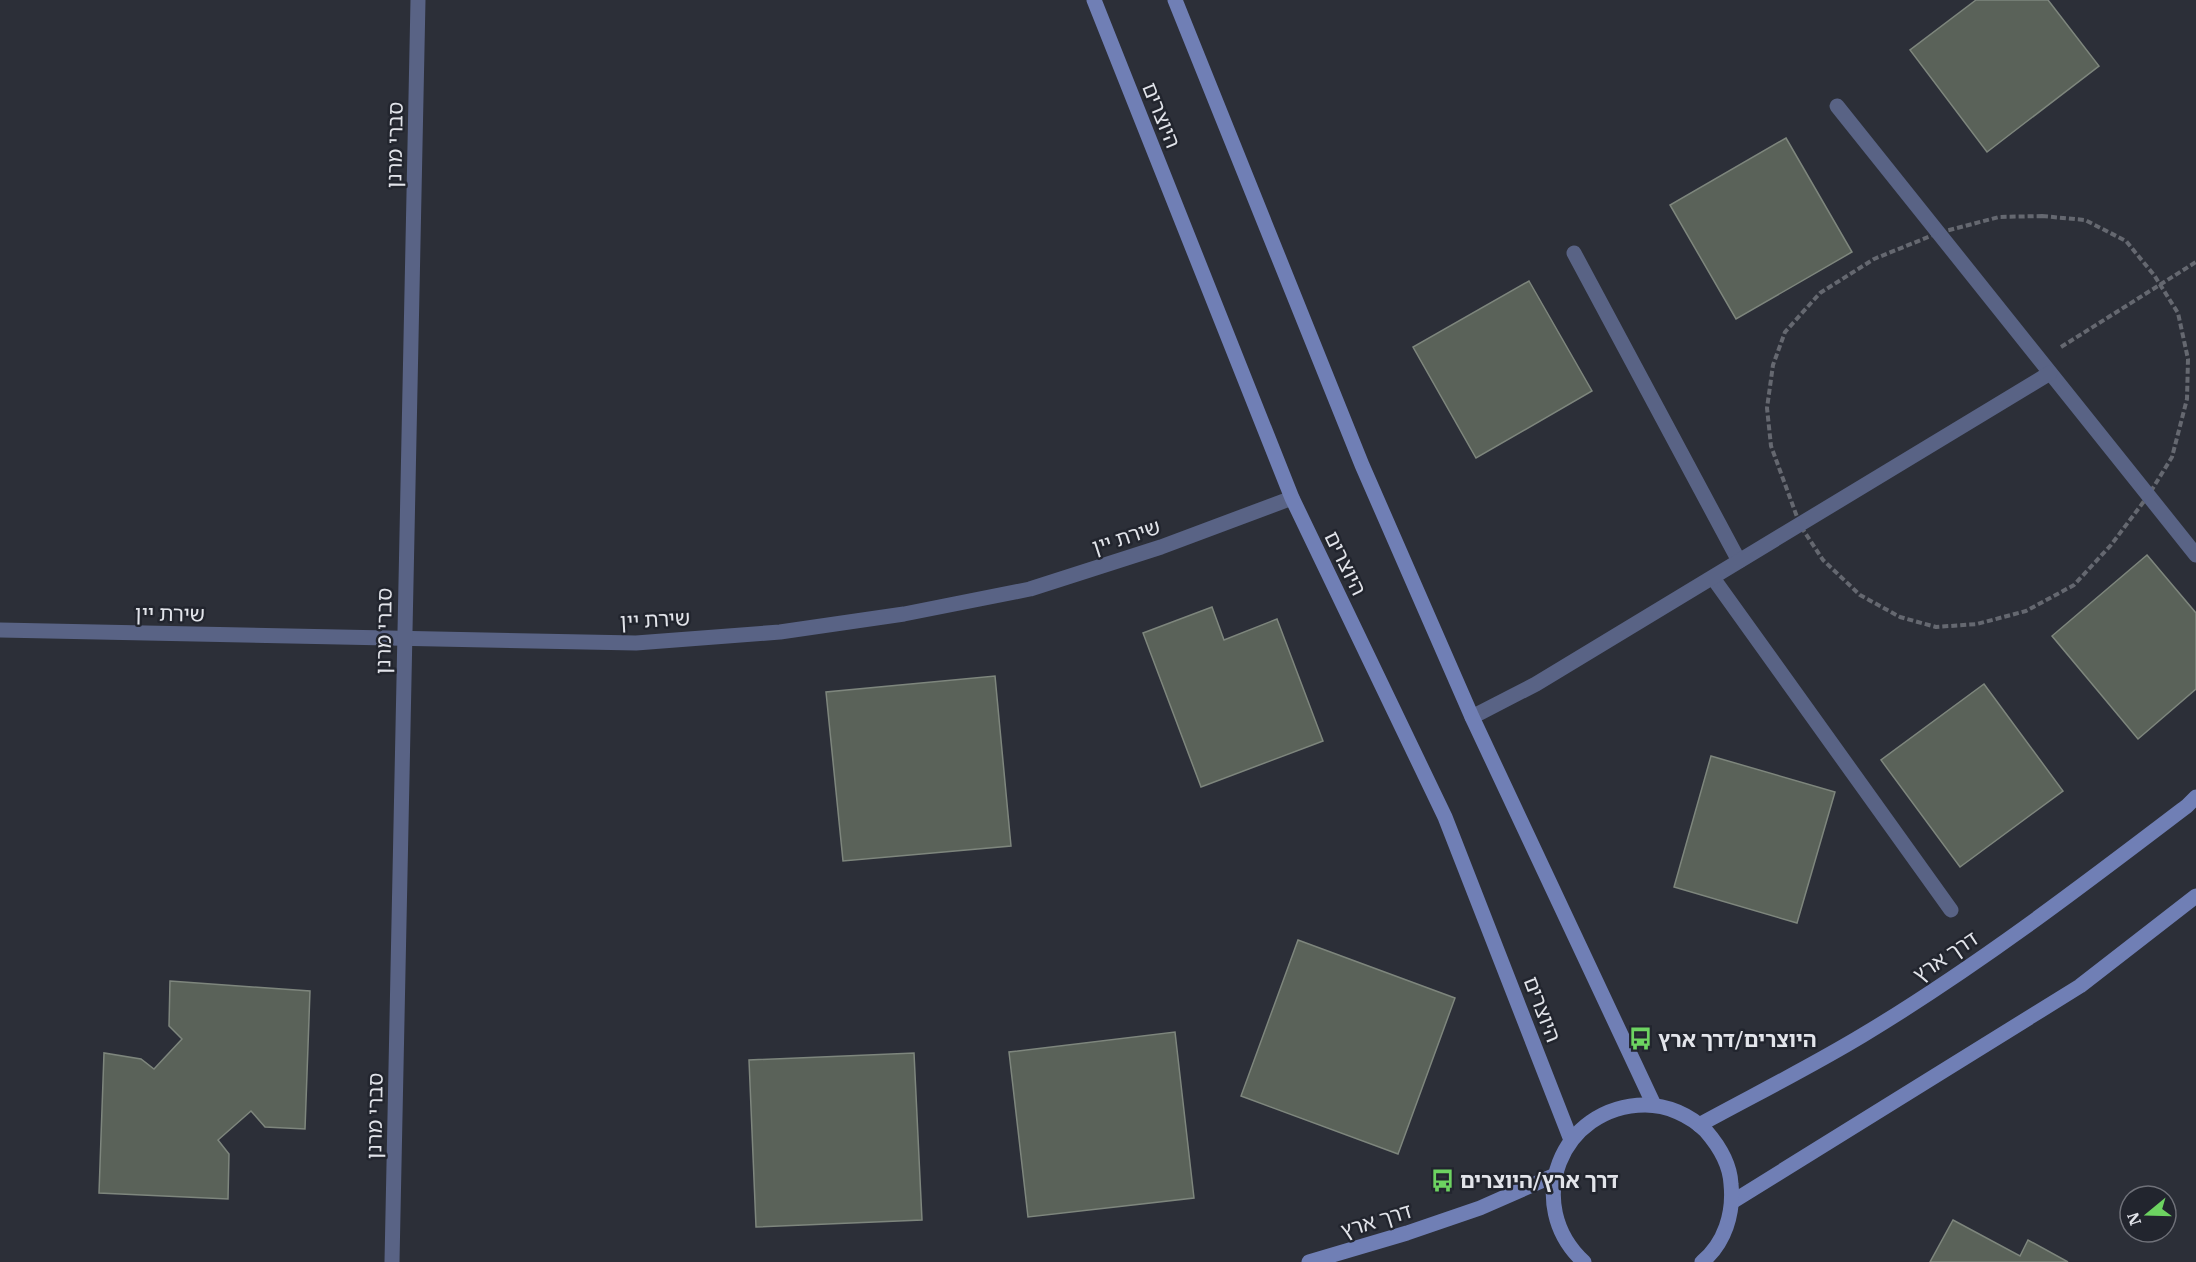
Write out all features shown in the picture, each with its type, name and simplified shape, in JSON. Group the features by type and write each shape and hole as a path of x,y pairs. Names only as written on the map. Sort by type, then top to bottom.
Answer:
{"street":[{"name":"סברי מרנן","path":"392,1262 418,0"},
{"name":"היוצרים","path":"1094,0 1292,498 1446,817 1571,1140"},
{"path":"1175,0 1362,465 1472,717 1654,1105"},
{"path":"1837,106 2196,555"},
{"path":"1574,253 1739,561"},
{"path":"1472,717 1536,684 2050,373"},
{"name":"שירת יין","path":"0,630 636,643 780,632 904,614 1030,589 1161,547 1292,498"},
{"path":"1713,578 1951,910"},
{"name":"דרך ארץ","path":"1700,1125 1863,1035 1954,976 2083,886 2196,797"},
{"path":"1732,1202 2080,986 2196,896"},
{"path":"1584,1262 1572,1251 1555,1215 1552,1195 1561,1156 1571,1140 1588,1123 1608,1112 1631,1105 1654,1105 1670,1109 1700,1125 1715,1141 1725,1160 1731,1181 1732,1202 1728,1222 1719,1241 1702,1262"},
{"name":"דרך ארץ","path":"1309,1262 1407,1233 1480,1208 1555,1175"}],"path":[{"path":"2040,360 2196,262"}],"building":[{"path":"1976,0 2048,0 2099,66 1987,152 1910,50"},
{"path":"1786,138 1852,252 1736,319 1670,205"},
{"path":"1529,281 1592,391 1476,458 1413,347"},
{"path":"2147,555 2196,613 2196,689 2138,739 2052,636"},
{"path":"1212,607 1224,640 1277,619 1323,741 1201,787 1143,633"},
{"path":"995,676 1011,846 843,861 826,692"},
{"path":"1984,684 2063,791 1960,867 1881,760"},
{"path":"1711,756 1835,792 1797,923 1674,887"},
{"path":"1298,940 1455,998 1398,1154 1241,1096"},
{"path":"170,981 310,991 305,1129 265,1127 251,1111 218,1140 229,1154 228,1199 99,1193 104,1053 141,1059 154,1069 182,1039 169,1026"},
{"path":"1175,1032 1194,1198 1028,1217 1009,1052"},
{"path":"914,1053 922,1220 756,1227 749,1060"},
{"path":"1953,1220 2020,1256 2028,1240 2068,1262 1930,1262"}],"place":[{"name":"היוצרים/דרך ארץ","path":"1640,1039"},
{"name":"דרך ארץ/היוצרים","path":"1442,1180"}]}
